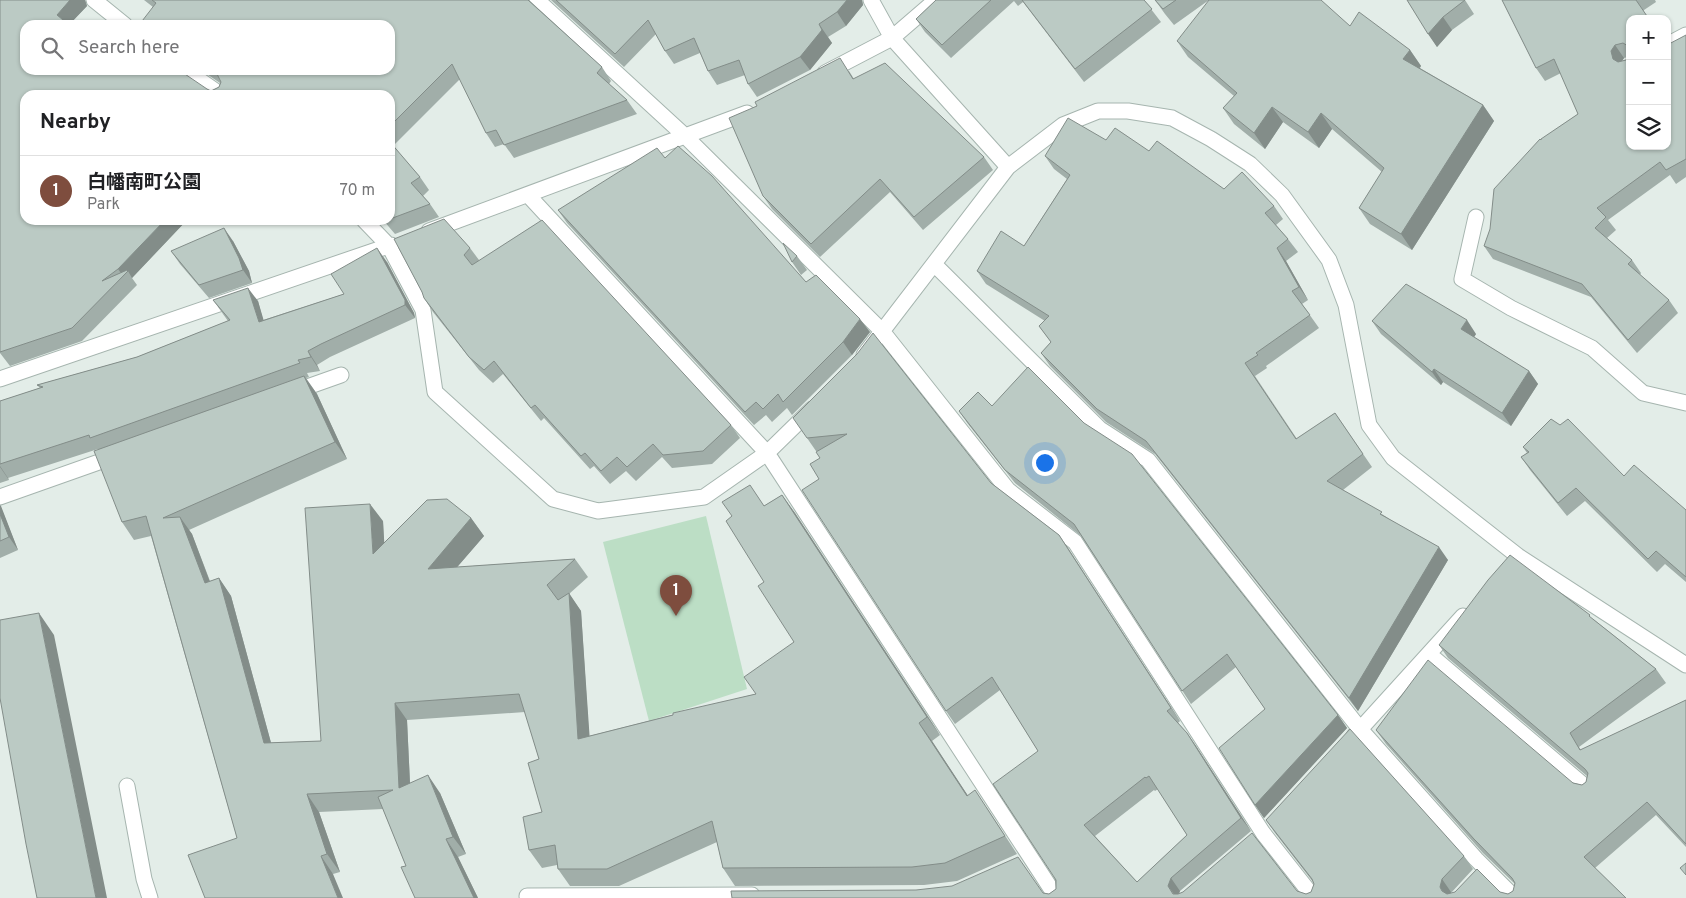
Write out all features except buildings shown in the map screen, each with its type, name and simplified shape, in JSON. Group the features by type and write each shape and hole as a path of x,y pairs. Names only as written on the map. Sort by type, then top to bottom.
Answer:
{"street":[{"path":"94,0 119,20"},
{"path":"537,0 685,136 882,332 1008,490 1075,542 1263,833 1314,898"},
{"path":"871,0 892,38 1008,167"},
{"path":"814,79 892,38 936,0"},
{"path":"1671,43 1686,35"},
{"path":"192,75 214,90"},
{"path":"0,379 412,238 761,106"},
{"path":"852,368 882,332 1008,167 1063,125 1098,111 1128,111 1172,118 1211,139 1250,164 1282,195 1329,260 1346,305 1369,425 1393,458 1518,556 1686,666"},
{"path":"528,195 767,453 1057,898"},
{"path":"1476,217 1462,279 1510,308 1592,348 1643,393 1686,403"},
{"path":"369,225 389,246 423,310 435,392 553,499 598,511 704,497 767,453 824,397"},
{"path":"934,264 1100,429 1148,460 1360,729 1486,869 1515,898"},
{"path":"276,398 341,375"},
{"path":"0,497 129,451"},
{"path":"1505,570 1518,556"},
{"path":"1341,750 1473,605"},
{"path":"1429,654 1588,789"},
{"path":"127,786 144,879 150,898"},
{"path":"1249,845 1276,819"},
{"path":"1013,866 1031,858"},
{"path":"1475,881 1486,869"},
{"path":"527,896 766,895"}],"green space":[{"path":"706,516 747,689 649,721 603,542"}],"place":[{"name":"白幡南町公園","path":"676,616"}]}
